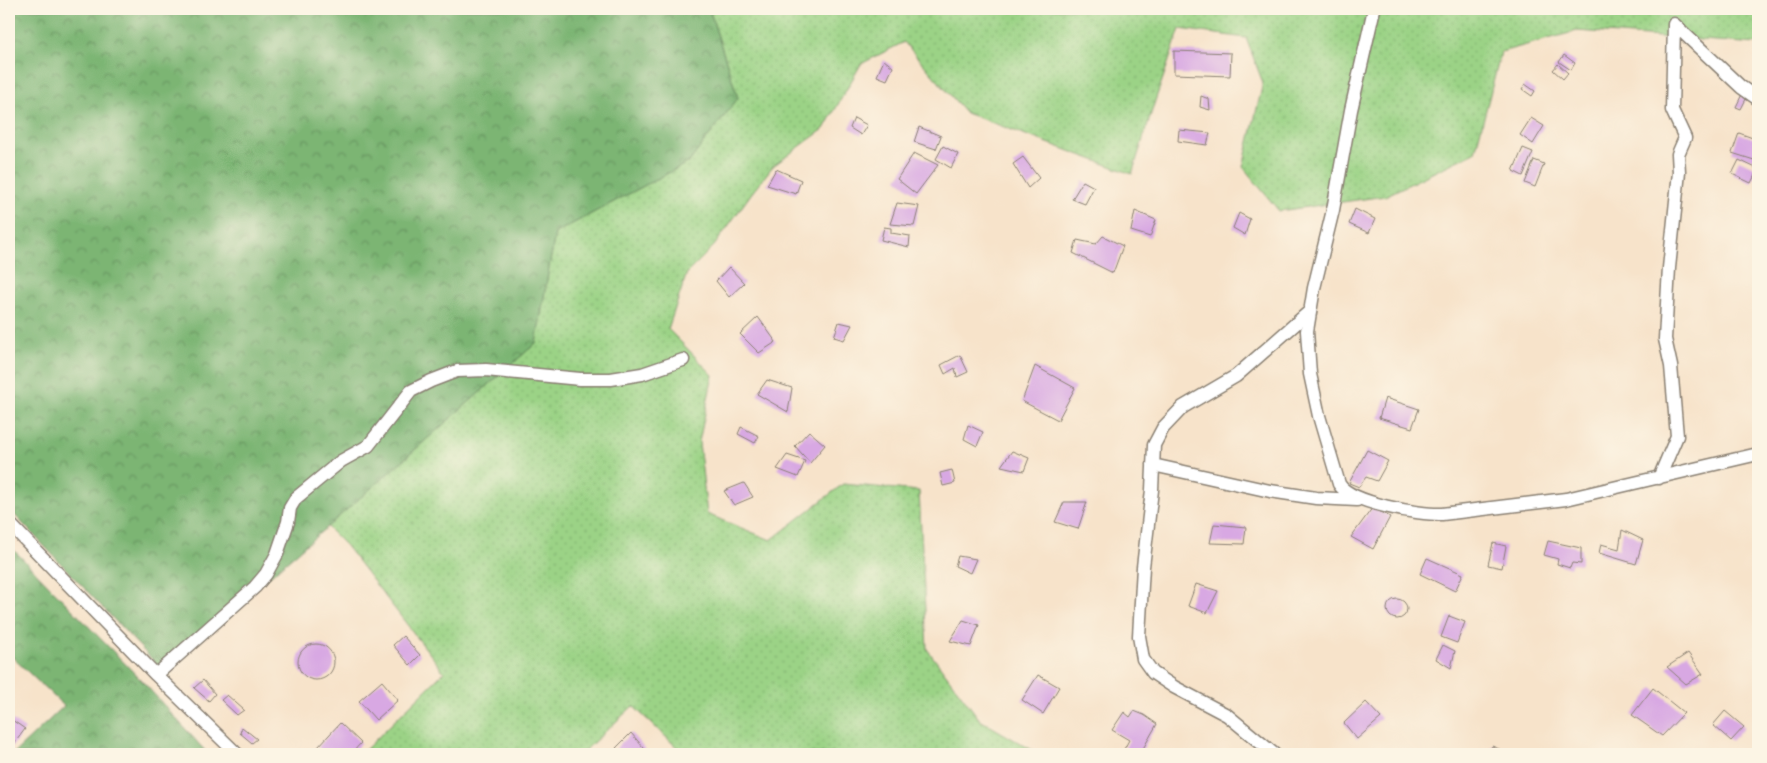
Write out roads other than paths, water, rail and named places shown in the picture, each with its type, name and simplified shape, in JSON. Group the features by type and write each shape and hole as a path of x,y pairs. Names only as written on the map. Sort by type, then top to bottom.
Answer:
{"street":[{"path":"1374,9 1351,110 1334,210 1309,312 1307,331 1310,374 1319,416 1339,484 1347,492 1369,501 1410,512 1428,515 1442,514 1566,499 1758,454"},
{"path":"1659,478 1677,436 1671,366 1665,339 1669,268 1679,172 1678,154 1685,138 1672,110 1674,24 1741,87 1758,99"},
{"path":"1274,754 1227,715 1174,687 1153,673 1143,658 1139,636 1143,567 1152,490 1154,446 1163,428 1183,407 1236,376 1309,312"},
{"path":"156,675 255,587 266,574 276,554 288,522 290,508 296,498 340,461 368,446 411,391 431,380 458,371 486,370 580,380 611,379 642,374 683,360"},
{"path":"1153,465 1279,492 1316,498 1369,501"},
{"path":"9,523 156,675 238,754"}]}
